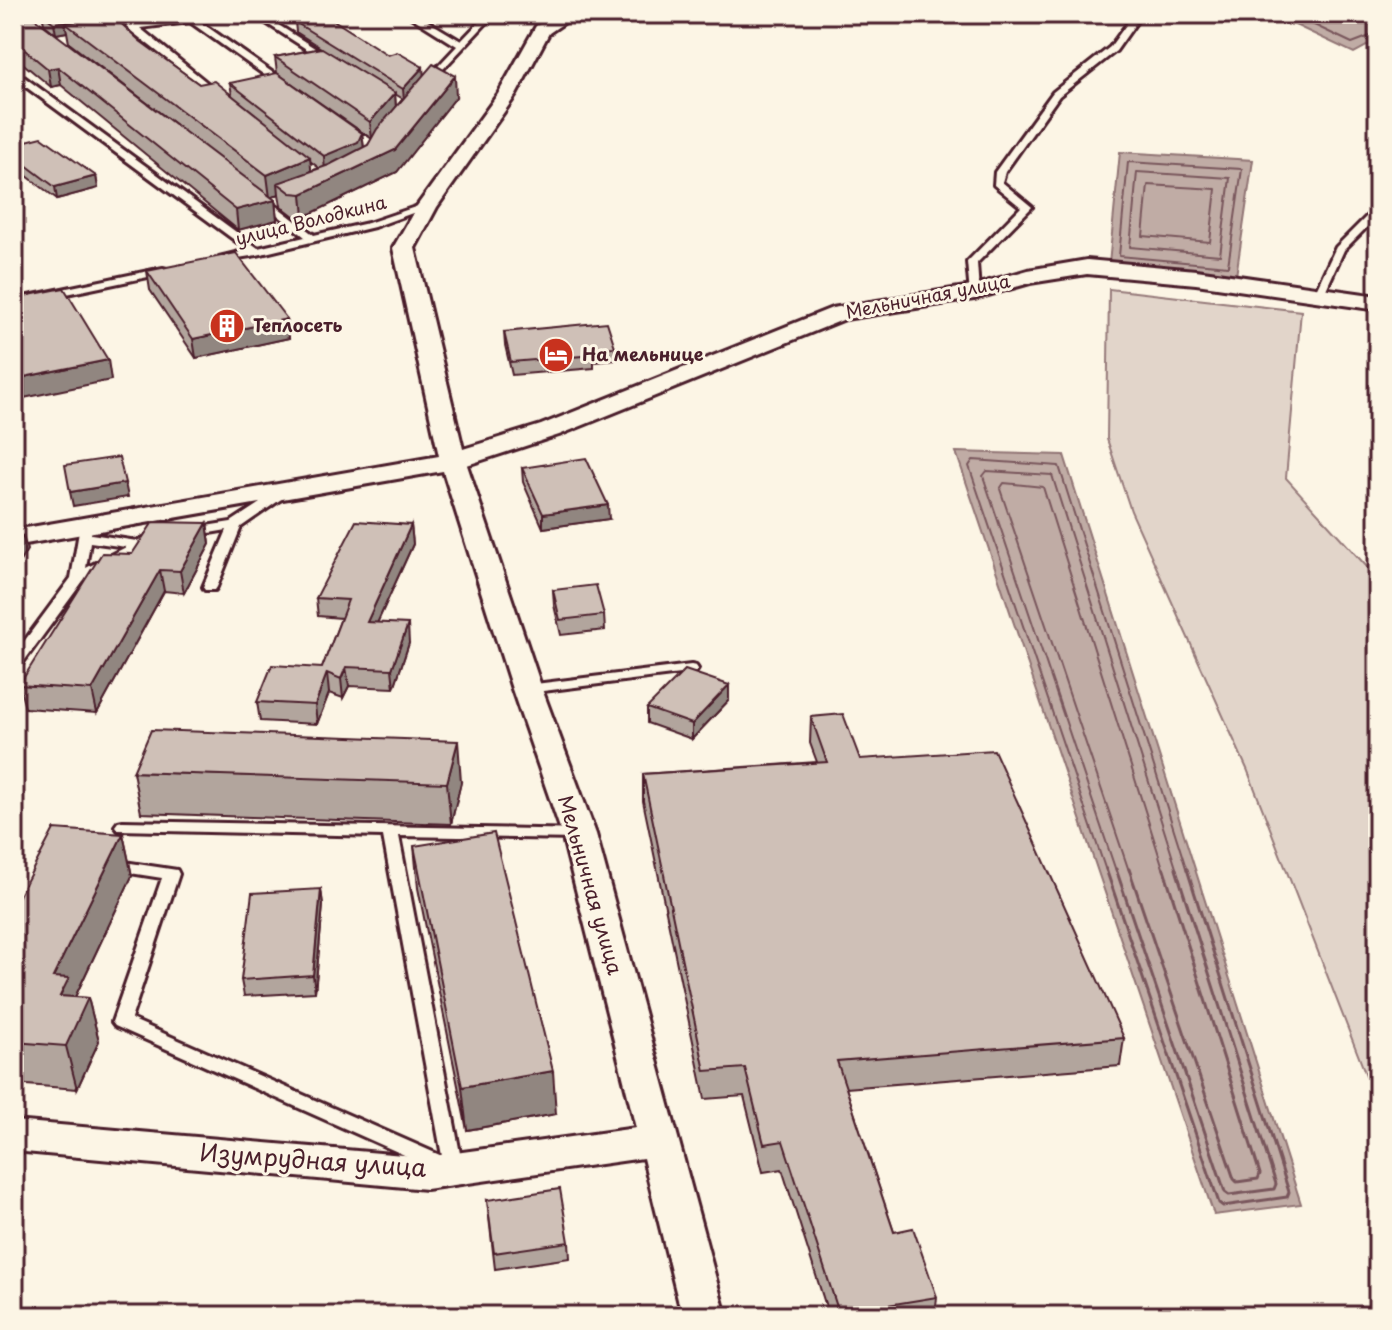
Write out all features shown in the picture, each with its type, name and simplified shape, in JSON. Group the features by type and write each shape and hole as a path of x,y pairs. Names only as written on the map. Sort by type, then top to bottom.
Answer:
{"street":[{"name":"Мельничная улица","path":"569,14 542,30 507,95 427,206 404,248 453,461 527,689 579,834 704,1316"},
{"name":"Мельничная улица","path":"14,538 85,531 453,461 550,430 840,313 974,292 1028,277 1087,267 1196,277 1378,303"},
{"name":"Изумрудная улица","path":"14,1136 426,1173 658,1140"}],"lane":[{"path":"117,30 241,14"},
{"path":"256,14 331,61"},
{"path":"410,14 460,44"},
{"path":"426,85 491,14"},
{"path":"974,292 972,262 1027,207 997,183 1000,172 1056,94 1113,49 1138,14"},
{"path":"192,20 296,93"},
{"path":"133,27 230,105"},
{"path":"21,79 257,252"},
{"path":"258,195 312,238"},
{"path":"270,204 285,199"},
{"name":"улица Володкина","path":"212,261 371,225 427,206"},
{"path":"1319,294 1340,249 1378,210"},
{"path":"14,302 181,268"},
{"path":"14,665 78,578 153,537 235,525 283,492"},
{"path":"210,587 235,525"},
{"path":"78,578 85,531 139,545"},
{"path":"527,689 691,669"},
{"path":"123,826 579,834"},
{"path":"390,830 454,1169"},
{"path":"87,861 171,874 121,1022 454,1169"}],"shaded area":[{"path":"1109,289 1301,311 1286,478 1378,579 1378,1106 1247,769 1131,511 1107,439"}],"water":[{"path":"1378,14 1378,40 1354,53 1276,16"},
{"path":"1120,152 1253,160 1236,276 1109,264"},
{"path":"956,452 1064,455 1301,1204 1214,1215"}],"building":[{"path":"14,14 29,14 275,200 236,210 58,67 48,69 14,41"},
{"path":"42,14 102,14 104,16 54,23"},
{"path":"300,14 324,14 388,55 397,52 423,67 403,89 295,22"},
{"path":"113,16 140,41 199,84 214,81 310,157 267,175 65,23"},
{"path":"322,48 395,93 370,122 275,57"},
{"path":"433,64 455,76 395,150 302,194 291,193 278,183 329,165 368,145 377,129"},
{"path":"277,73 362,133 358,142 324,156 230,83"},
{"path":"42,137 96,176 55,187 14,156 14,144"},
{"name":"Теплосеть","path":"236,253 287,319 193,339 147,271"},
{"path":"64,288 108,360 14,379 14,298"},
{"path":"607,322 615,347 592,349 594,355 511,362 504,332"},
{"path":"119,457 125,483 70,492 65,465"},
{"path":"586,458 608,505 543,514 522,468"},
{"path":"356,521 411,525 367,622 408,624 392,669 346,667 341,679 327,673 315,705 257,702 272,665 322,668 348,600 316,598"},
{"path":"153,522 207,523 180,571 160,570 92,690 19,685 102,553 132,554"},
{"path":"14,535 23,536 14,551"},
{"path":"596,585 604,615 560,620 553,590"},
{"path":"685,670 729,685 692,724 647,708"},
{"path":"843,714 860,759 994,750 1124,1038 837,1061 894,1232 913,1228 937,1297 839,1313 783,1141 764,1144 745,1068 705,1071 643,774 827,762 811,717"},
{"path":"151,730 458,741 447,783 133,772"},
{"path":"54,829 123,834 53,977 69,978 60,996 88,998 66,1046 14,1042 14,905"},
{"path":"494,833 553,1071 462,1087 414,846"},
{"path":"321,889 313,975 241,980 252,893"},
{"path":"560,1189 569,1242 494,1253 487,1200"}],"place":[{"name":"Теплосеть","path":"227,326"},
{"name":"На мельнице","path":"556,355"}]}
